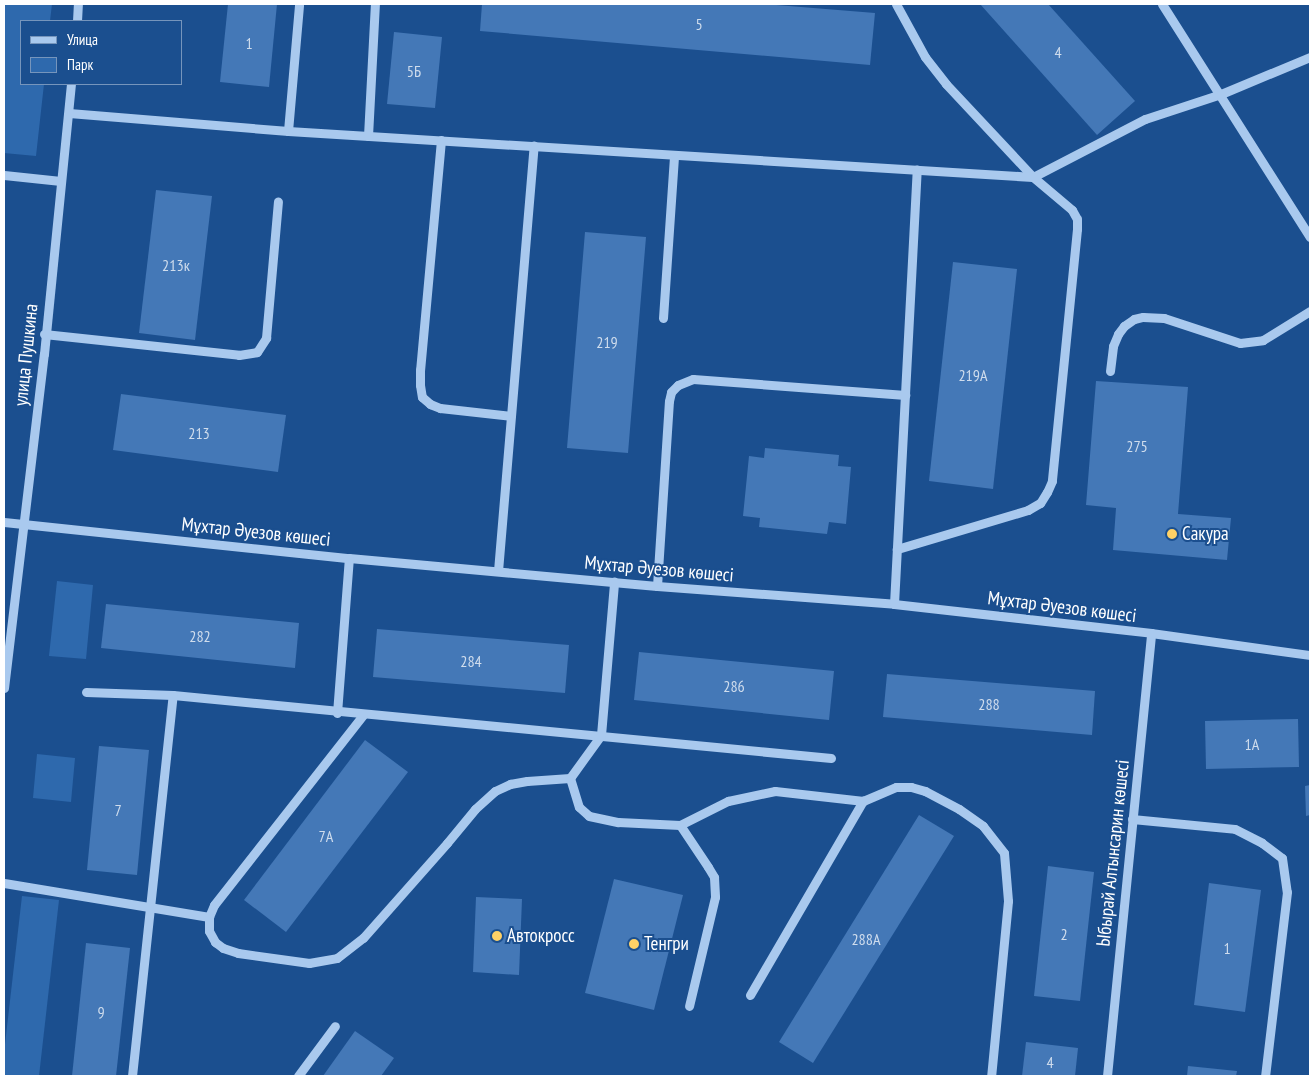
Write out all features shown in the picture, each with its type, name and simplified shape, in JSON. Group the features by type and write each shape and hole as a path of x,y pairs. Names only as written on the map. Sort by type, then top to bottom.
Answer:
{"street":[{"path":"77,20 78,4"},
{"path":"288,132 298,4"},
{"path":"368,136 375,4"},
{"path":"896,4 911,28 925,57 946,84 1033,177 1072,210 1077,218 1052,481 1040,503 1028,510 897,549"},
{"path":"1162,4 1221,94 1310,237"},
{"path":"69,113 288,132 1033,177 1145,119 1221,94 1310,57"},
{"name":"улица Пушкина","path":"4,688 44,354 44,334 71,85"},
{"path":"441,140 420,370 422,396 430,404 440,408 511,416"},
{"path":"498,571 534,146"},
{"path":"663,318 674,155"},
{"path":"894,604 917,170"},
{"path":"4,175 61,181"},
{"path":"44,334 239,355 257,352 266,338 278,202"},
{"path":"1110,370 1113,346 1118,334 1124,326 1134,319 1144,317 1164,318 1240,343 1263,340 1310,311"},
{"path":"657,586 669,401 678,385 693,379 904,395"},
{"name":"Мұхтар Әуезов көшесі","path":"4,522 349,558 657,586 894,604 1310,655"},
{"path":"337,713 349,558"},
{"path":"570,778 601,735 614,582"},
{"name":"Ыбырай Алтынсарин көшесі","path":"1107,1076 1150,634"},
{"path":"86,692 172,696 831,758"},
{"path":"132,1076 172,696"},
{"path":"363,715 214,905 209,917 209,931 214,942 238,953 309,963 337,958 363,938 475,809 495,791 510,784 526,781 570,778"},
{"path":"570,778 580,807 589,816 618,822 680,825 728,801 775,791 863,801"},
{"path":"750,995 863,801 872,795 896,787 911,787 925,791 959,809 983,826 1004,854 1008,900 991,1076"},
{"path":"1132,819 1235,829 1262,843 1282,858 1287,892 1264,1076"},
{"path":"680,825 708,867 716,888 714,905 690,1006"},
{"path":"4,883 209,917"},
{"path":"298,1076 335,1026"}],"green space":[{"path":"5,4 52,4 50,20 20,20 20,85 44,85 36,156 4,153"},
{"path":"57,581 93,585 86,659 49,656"},
{"path":"37,754 75,758 71,802 33,798"},
{"path":"22,896 59,900 39,1076 4,1076 4,1053"}],"building":[{"path":"228,4 277,4 269,87 220,82"},
{"path":"482,4 764,4 875,13 870,65 480,31"},
{"path":"980,4 1048,4 1135,101 1097,135"},
{"path":"394,32 442,37 435,108 387,104"},
{"path":"156,190 212,196 195,340 139,333"},
{"path":"585,232 646,237 628,453 567,448"},
{"path":"953,262 1017,269 993,489 929,481"},
{"path":"1096,381 1188,387 1178,514 1231,518 1227,560 1113,550 1116,508 1086,505"},
{"path":"121,394 286,415 278,472 113,450"},
{"path":"765,448 839,455 838,466 851,467 846,524 829,522 827,534 759,527 760,518 743,516 749,456 764,458"},
{"path":"106,604 299,623 295,668 101,648"},
{"path":"377,629 569,645 565,693 373,677"},
{"path":"639,652 834,671 829,720 634,700"},
{"path":"887,674 1095,691 1092,735 883,717"},
{"path":"1298,719 1299,767 1206,769 1205,721"},
{"path":"365,740 408,772 286,932 244,900"},
{"path":"99,746 149,750 137,875 87,870"},
{"path":"1310,785 1310,815 1306,816 1305,786"},
{"path":"919,815 954,836 813,1063 779,1042"},
{"path":"1048,866 1094,872 1080,1001 1034,996"},
{"name":"Тенгри","path":"614,879 683,895 654,1010 585,993"},
{"path":"1209,883 1261,890 1245,1012 1194,1005"},
{"name":"Автокросс","path":"476,897 522,899 519,975 473,972"},
{"path":"86,943 130,948 116,1076 72,1076"},
{"path":"355,1031 394,1058 381,1076 323,1076"},
{"path":"1026,1042 1078,1048 1075,1076 1022,1076"},
{"path":"1188,1066 1237,1071 1236,1076 1187,1076"}],"place":[{"name":"Сакура","path":"1172,534"},
{"name":"Автокросс","path":"497,936"},
{"name":"Тенгри","path":"634,944"}]}
